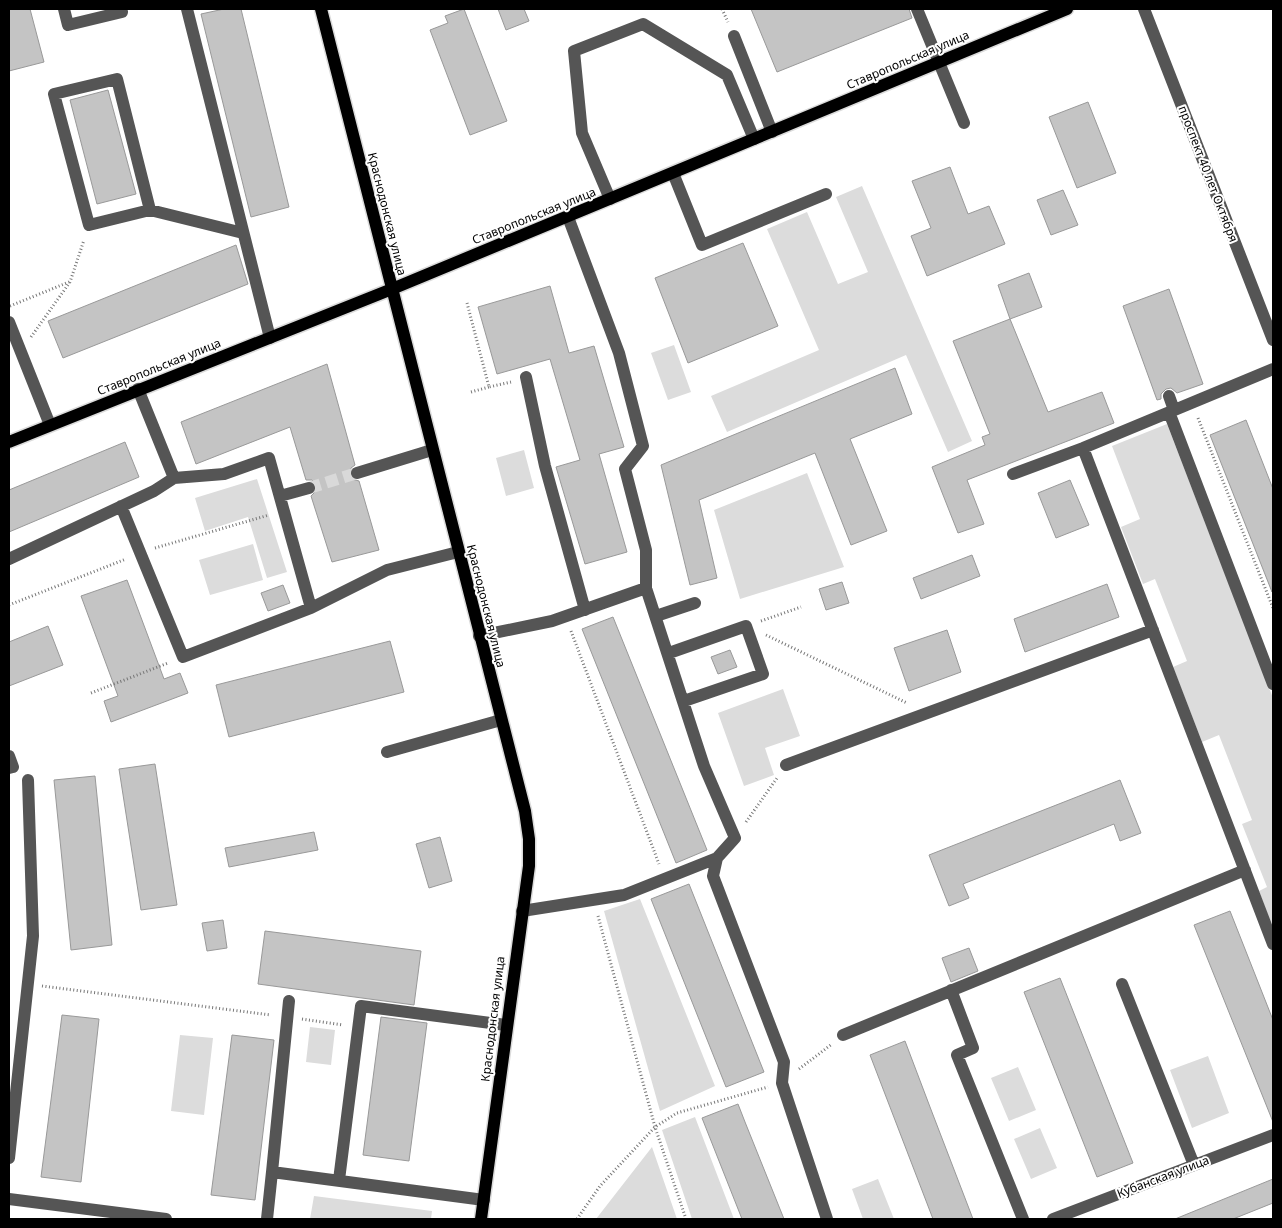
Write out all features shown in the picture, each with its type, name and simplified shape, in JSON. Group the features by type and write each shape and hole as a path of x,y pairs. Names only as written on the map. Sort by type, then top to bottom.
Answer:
{"main road":[{"name":"Краснодонская улица","path":"321,9 525,811 529,839 528,866 482,1219"},
{"name":"Ставропольская улица","path":"9,442 568,217 1067,9"}],"street":[{"path":"64,9 68,25 126,10"},
{"path":"186,9 270,338"},
{"path":"918,9 964,123"},
{"name":"проспект 40 лет Октября","path":"1144,9 1273,340"},
{"path":"610,199 582,133 574,50 643,24 727,75 754,139"},
{"path":"734,36 772,132"},
{"path":"150,210 117,79 54,94 89,225 150,210 243,233"},
{"path":"673,173 702,245 826,194"},
{"path":"522,911 624,895 717,858 735,838 704,766 669,653 646,588 646,550 625,469 643,446 618,353 568,217"},
{"path":"9,322 50,425"},
{"path":"1013,474 1083,448 1273,369"},
{"path":"526,378 545,466 585,610"},
{"path":"138,389 174,478"},
{"path":"1169,396 1171,411 1269,661 1273,684"},
{"path":"1083,448 1273,944"},
{"path":"357,473 432,450"},
{"path":"9,559 154,491 174,478 224,474 269,458 311,608"},
{"path":"280,496 309,488"},
{"path":"121,506 183,657 311,608 388,570 458,552"},
{"path":"479,636 552,621 646,588"},
{"path":"656,616 695,603"},
{"path":"669,653 746,626 764,674 684,701"},
{"path":"786,765 1152,630"},
{"path":"387,752 501,720"},
{"path":"9,756 13,767 9,768"},
{"path":"9,1158 33,936 28,780"},
{"path":"717,858 713,876 784,1062 782,1083 827,1219"},
{"path":"843,1035 1245,870"},
{"path":"1122,984 1194,1165"},
{"path":"951,990 974,1048 958,1055 1023,1219"},
{"path":"267,1219 289,1001"},
{"path":"339,1180 361,1006 506,1025"},
{"name":"Кубанская улица","path":"1053,1219 1273,1135"},
{"path":"272,1172 484,1200"},
{"path":"9,1199 166,1219"}],"path":[{"path":"20,351 70,282 89,225"},
{"path":"9,306 70,282"},
{"path":"467,303 489,387"},
{"path":"471,392 526,378"},
{"path":"1192,403 1273,608"},
{"path":"746,626 800,607"},
{"path":"565,616 665,878"},
{"path":"746,626 928,713"},
{"path":"91,693 183,657"},
{"path":"735,838 786,765"},
{"path":"594,900 656,1127 686,1219"},
{"path":"28,985 358,1027"},
{"path":"578,1219 600,1186 656,1127 676,1113 782,1083 843,1035"}],"shaded area":[{"path":"862,186 972,441 948,452 906,355 727,432 711,396 819,350 767,229 807,212 838,284 868,272 836,197"},
{"path":"674,345 691,392 668,400 651,353"},
{"path":"1167,424 1273,698 1273,929 1259,891 1267,887 1242,824 1252,820 1219,735 1202,742 1173,667 1187,661 1155,579 1143,584 1121,527 1140,519 1112,446"},
{"path":"524,450 534,488 506,496 496,458"},
{"path":"807,473 844,567 740,599 714,510"},
{"path":"257,479 287,572 267,578 248,517 205,531 195,498"},
{"path":"253,544 263,580 210,595 199,560"},
{"path":"783,689 800,736 765,748 774,775 744,786 718,713"},
{"path":"640,899 715,1086 660,1111 604,911"},
{"path":"310,1027 335,1030 331,1065 306,1062"},
{"path":"180,1035 213,1038 204,1115 171,1111"},
{"path":"1208,1056 1229,1113 1192,1128 1170,1070"},
{"path":"1018,1067 1036,1110 1009,1121 991,1078"},
{"path":"695,1117 734,1219 692,1219 662,1130"},
{"path":"1040,1128 1057,1168 1031,1179 1014,1139"},
{"path":"652,1147 677,1219 596,1219"},
{"path":"878,1179 894,1219 863,1219 852,1189"},
{"path":"314,1196 432,1211 431,1219 310,1219"}],"building":[{"path":"9,9 30,9 44,62 9,71"},
{"path":"224,9 241,9 289,207 251,217 201,14"},
{"path":"464,9 507,121 470,135 430,30 448,23 445,16"},
{"path":"498,9 524,9 529,21 506,30"},
{"path":"751,9 909,9 912,18 777,72"},
{"path":"108,90 136,194 97,204 70,100"},
{"path":"1088,102 1116,173 1077,188 1049,117"},
{"path":"950,167 968,214 989,206 1005,244 927,276 911,236 931,228 912,181"},
{"path":"1063,190 1078,225 1051,235 1037,200"},
{"path":"743,243 778,326 688,363 655,278"},
{"path":"236,245 248,284 63,358 48,321"},
{"path":"1029,273 1042,307 1010,319 998,285"},
{"path":"550,286 569,353 594,346 624,447 599,454 627,552 585,564 556,467 580,460 550,359 497,374 478,307"},
{"path":"1169,289 1203,384 1177,393 1171,388 1166,389 1161,394 1161,399 1157,400 1123,306"},
{"path":"1010,319 1048,412 1102,392 1114,423 967,480 984,524 958,533 932,467 985,445 982,437 990,434 953,341"},
{"path":"327,364 355,465 351,468 349,475 352,479 359,481 379,550 332,562 311,496 317,490 317,485 312,480 306,480 290,427 196,464 181,422"},
{"path":"895,368 912,414 850,439 887,531 851,545 815,453 699,500 717,578 690,585 661,465"},
{"path":"1246,420 1273,489 1272,592 1210,435"},
{"path":"125,442 139,477 9,532 9,490"},
{"path":"1070,480 1089,525 1056,538 1038,493"},
{"path":"972,555 980,576 921,599 913,578"},
{"path":"127,580 164,679 180,673 188,693 111,722 104,701 118,696 81,596"},
{"path":"842,582 849,603 826,610 819,589"},
{"path":"1107,584 1119,617 1025,652 1014,619"},
{"path":"283,585 290,603 268,611 261,593"},
{"path":"613,617 707,850 676,863 582,629"},
{"path":"48,626 63,665 9,686 9,642"},
{"path":"947,630 961,672 909,691 894,648"},
{"path":"390,641 404,692 229,737 216,685"},
{"path":"730,650 737,667 718,674 711,657"},
{"path":"155,764 177,905 141,910 119,769"},
{"path":"95,776 112,945 71,950 54,780"},
{"path":"1120,780 1141,833 1120,841 1114,824 963,884 969,898 949,906 929,855"},
{"path":"314,832 318,850 229,867 225,848"},
{"path":"440,837 452,881 429,888 416,844"},
{"path":"689,884 764,1072 726,1087 651,899"},
{"path":"1230,911 1273,1020 1273,1122 1194,925"},
{"path":"223,920 227,948 207,951 202,923"},
{"path":"265,931 421,951 414,1005 258,984"},
{"path":"969,948 978,971 951,982 942,958"},
{"path":"1060,978 1133,1163 1097,1177 1024,992"},
{"path":"62,1015 99,1019 81,1182 41,1177"},
{"path":"381,1017 427,1023 409,1161 363,1155"},
{"path":"232,1035 274,1040 255,1200 211,1195"},
{"path":"905,1041 973,1219 933,1219 870,1055"},
{"path":"738,1104 784,1219 742,1219 702,1118"},
{"path":"1273,1179 1273,1203 1233,1219 1175,1219"}],"tunnel":[{"path":"309,488 357,473"}]}
